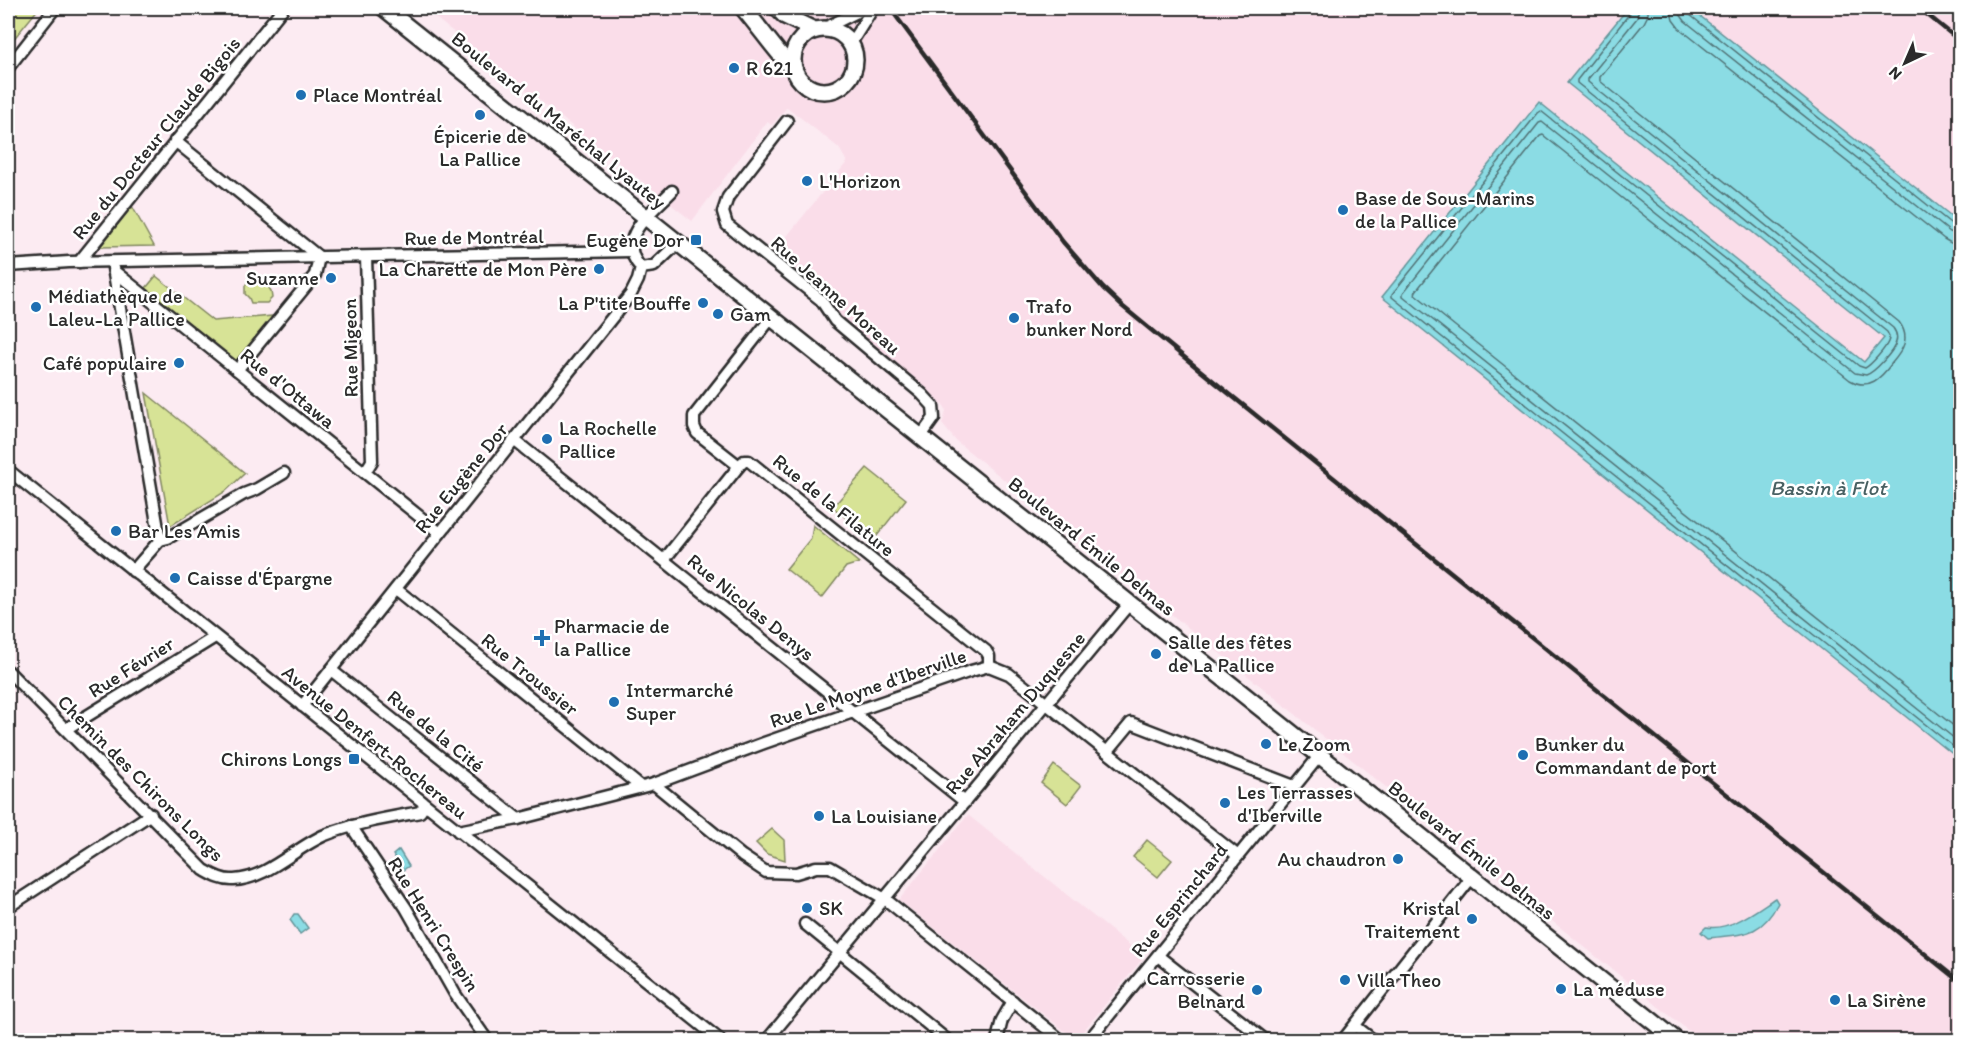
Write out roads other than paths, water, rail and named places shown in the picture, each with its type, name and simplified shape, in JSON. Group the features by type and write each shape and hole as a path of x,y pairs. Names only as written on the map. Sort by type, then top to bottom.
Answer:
{"main road":[{"name":"Boulevard du Maréchal Lyautey","path":"384,8 678,243"},
{"path":"743,8 808,87 828,91 845,83 854,68 855,59 851,44 844,36 835,30 820,29 785,16 777,8"},
{"path":"795,71 794,51 798,42 805,35 820,29"},
{"name":"Boulevard Émile Delmas","path":"678,243 1676,1041"}],"street":[{"path":"9,63 55,8"},
{"name":"Rue du Docteur Claude Bigois","path":"79,262 283,8"},
{"path":"820,29 865,8"},
{"path":"851,44 873,8"},
{"name":"Rue Jeanne Moreau","path":"788,121 728,197 723,212 727,225 821,300 835,321 933,405 934,418 921,436"},
{"path":"175,141 319,257 315,275 237,370"},
{"path":"672,191 647,217 631,240 631,251 641,268 654,266 678,243"},
{"name":"Rue de Montréal","path":"8,266 79,262 113,266 319,257 366,258 631,251"},
{"name":"Rue Migeon","path":"365,472 372,461 366,258"},
{"path":"113,266 160,540"},
{"name":"Rue d'Ottawa","path":"113,266 237,370 440,533"},
{"name":"Rue Eugène Dor","path":"302,706 631,294 641,268"},
{"path":"664,560 739,466 697,433 693,421 694,416 772,317"},
{"name":"Rue Nicolas Denys","path":"514,440 965,801"},
{"name":"Rue de la Filature","path":"739,466 749,461 802,502 986,651 989,656 989,666"},
{"name":"Avenue Denfert-Rochereau","path":"8,470 720,1041"},
{"path":"133,570 160,540 168,538 284,473"},
{"name":"Rue Troussier","path":"396,588 641,787"},
{"name":"Rue Abraham Duquesne","path":"767,1041 1130,603"},
{"name":"Rue Février","path":"66,729 215,637"},
{"name":"Rue Le Moyne d'Iberville","path":"458,831 518,819 654,784 764,743 989,666 1009,674 1238,856"},
{"name":"Rue de la Cité","path":"331,670 518,819"},
{"name":"Chemin des Chirons Longs","path":"8,671 204,870 217,878 234,880 253,875 278,864 322,837 351,826 420,812 425,805"},
{"path":"1107,752 1131,723 1294,786"},
{"name":"Rue Esprinchard","path":"1089,1041 1320,755"},
{"path":"654,784 742,856 766,872 796,873 816,867 830,867 885,899 1061,1041"},
{"path":"8,907 151,814"},
{"name":"Rue Henri Crespin","path":"351,826 406,908 455,994 487,1041"},
{"path":"1343,1041 1472,877"},
{"path":"805,924 947,1041"},
{"path":"1158,956 1265,1041"},
{"path":"996,1041 1002,1020 1013,1002"},
{"path":"1355,1026 1373,1041"}],"water":[{"name":"Bassin à Flot","path":"1628,8 1690,8 1960,223 1960,760 1382,297 1539,102 1864,362 1884,338 1567,83"},
{"path":"399,850 409,866 403,870 393,855"},
{"path":"1775,898 1778,903 1772,914 1765,922 1749,932 1708,938 1701,932 1706,927 1734,923"},
{"path":"294,914 298,914 308,928 300,934 290,920"}],"railway":[{"path":"890,8 1063,242 1122,306 1960,982"},
{"path":"1919,8 1960,41"},
{"path":"1956,8 1960,11"}],"place":[{"name":"R 621","path":"734,68"},
{"name":"Place Montréal","path":"301,95"},
{"name":"Épicerie de La Pallice","path":"480,115"},
{"name":"L'Horizon","path":"807,181"},
{"name":"Base de Sous-Marins de la Pallice","path":"1343,210"},
{"name":"Eugène Dor","path":"696,240"},
{"name":"La Charette de Mon Père","path":"599,269"},
{"name":"Suzanne","path":"331,278"},
{"name":"La P'tite Bouffe","path":"703,303"},
{"name":"Médiathèque de Laleu-La Pallice","path":"36,307"},
{"name":"Gam","path":"718,314"},
{"name":"Trafo bunker Nord","path":"1014,318"},
{"name":"Café populaire","path":"179,363"},
{"name":"La Rochelle Pallice","path":"547,439"},
{"name":"Bar Les Amis","path":"116,531"},
{"name":"Caisse d'Épargne","path":"175,578"},
{"name":"Pharmacie de la Pallice","path":"542,638"},
{"name":"Salle des fêtes de La Pallice","path":"1156,654"},
{"name":"Intermarché Super","path":"614,702"},
{"name":"Le Zoom","path":"1266,744"},
{"name":"Bunker du Commandant de port","path":"1523,755"},
{"name":"Chirons Longs","path":"354,759"},
{"name":"Les Terrasses d'Iberville","path":"1225,803"},
{"name":"La Louisiane","path":"819,816"},
{"name":"Au chaudron","path":"1398,859"},
{"name":"SK","path":"807,908"},
{"name":"Kristal Traitement","path":"1472,919"},
{"name":"Villa Theo","path":"1345,980"},
{"name":"La méduse","path":"1561,989"},
{"name":"Carrosserie Belnard","path":"1257,990"},
{"name":"La Sirène","path":"1835,1000"}]}
